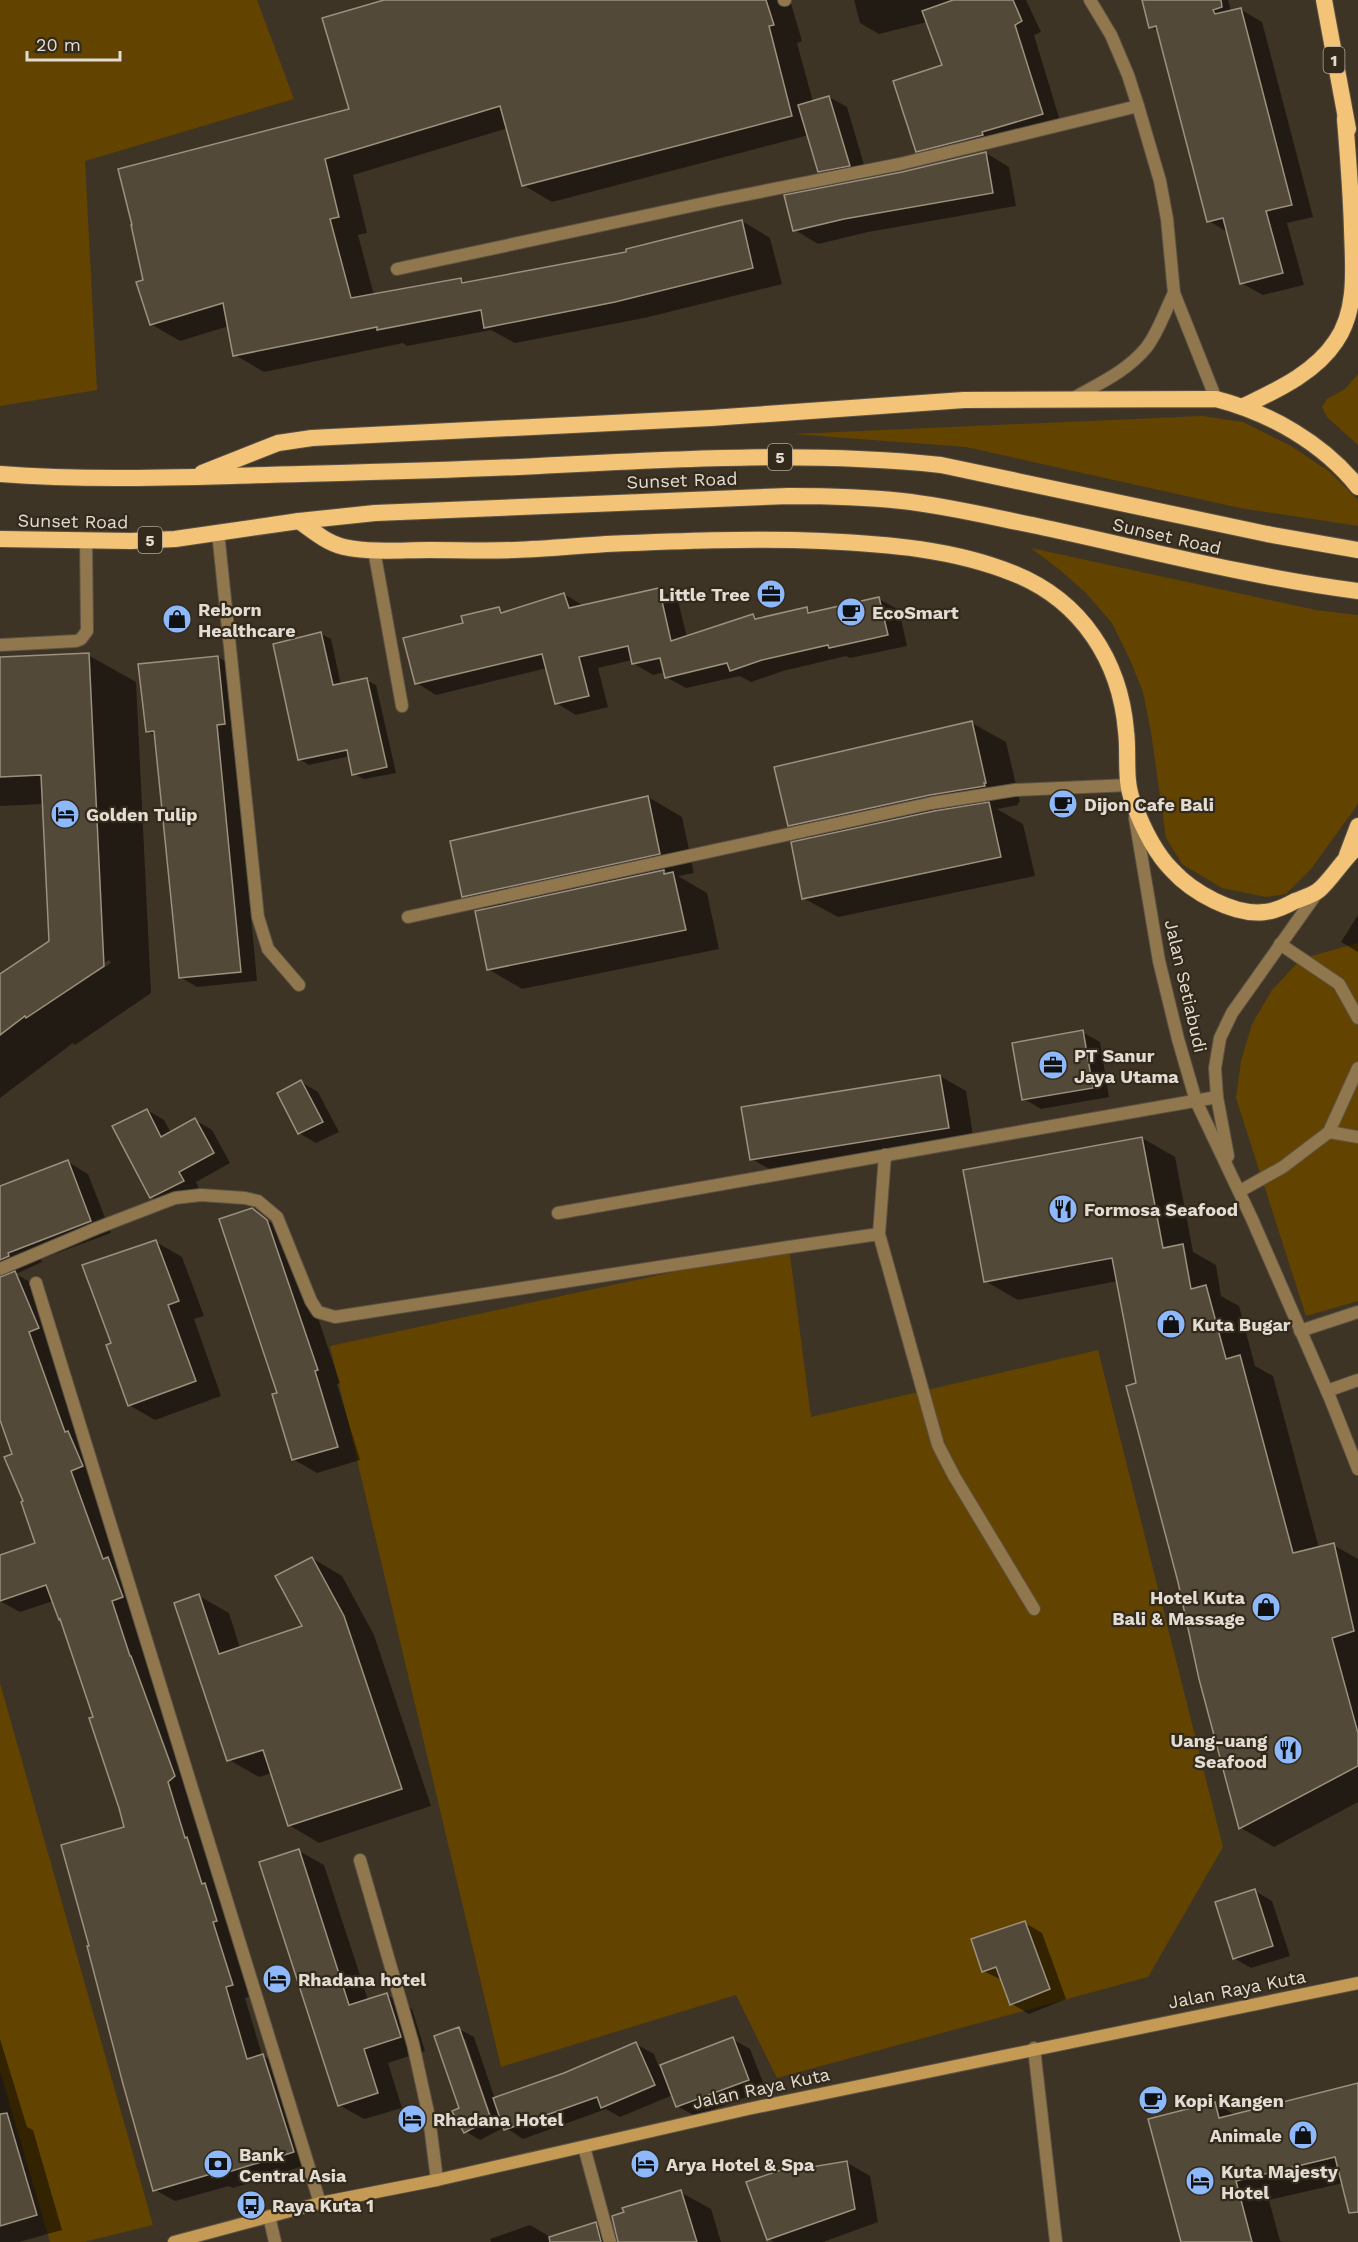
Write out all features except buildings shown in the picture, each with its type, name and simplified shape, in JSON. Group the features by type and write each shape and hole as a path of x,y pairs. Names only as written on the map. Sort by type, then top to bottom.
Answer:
{"highway":[{"name":"1","path":"1324,0 1345,119 1358,158"},
{"path":"1244,406 1281,389 1319,360 1336,341 1347,321 1353,285 1350,175 1345,119"},
{"path":"193,477 278,443 312,438 711,418 908,402 1216,399 1244,406 1274,420 1324,453 1358,487"},
{"name":"Sunset Road","path":"0,474 193,477 824,456 886,459 964,470 1267,534 1358,550"},
{"name":"Sunset Road","path":"0,539 131,541 175,538 299,520 461,509 839,496 903,501 966,511 1229,570 1298,584 1358,591"},
{"path":"299,520 320,537 341,546 374,550 515,550 685,540 771,539 855,542 918,548 974,559 1039,584 1064,602 1088,628 1117,682 1124,709 1130,793 1155,848 1172,871 1192,888 1216,902 1262,913 1284,907 1320,890 1352,851 1358,826"}],"main road":[{"name":"Jalan Raya Kuta","path":"174,2242 320,2204 437,2180 748,2109 1034,2048 1358,1983"}],"street":[{"path":"1090,0 1111,34 1138,106 1160,181 1167,219 1174,293 1216,399"},
{"path":"397,269 707,202 900,164 1138,106"},
{"path":"1072,399 1116,375 1133,362 1147,346 1174,293"},
{"path":"218,532 258,917 268,949 299,985"},
{"path":"0,645 76,641 85,635 87,630 86,540"},
{"path":"374,550 402,706"},
{"path":"408,917 932,803 1015,790 1130,793"},
{"name":"Jalan Setiabudi","path":"1130,793 1159,961 1196,1101 1240,1191 1327,1390 1358,1469"},
{"name":"Jalan Setiabudi","path":"1231,1172 1217,1097 1215,1068 1220,1038 1232,1013 1320,890"},
{"path":"1280,944 1338,984 1358,1018"},
{"path":"1240,1191 1283,1167 1329,1132 1358,1068"},
{"path":"558,1213 1217,1097"},
{"path":"1329,1132 1358,1137"},
{"path":"885,1155 879,1234 938,1445 965,1496 1034,1609"},
{"path":"0,1269 175,1198 201,1195 245,1198 258,1201 271,1211 277,1217 311,1302 318,1312 335,1317 879,1234"},
{"path":"36,1283 320,2204"},
{"path":"1300,1331 1358,1312"},
{"path":"1327,1390 1358,1380"},
{"path":"360,1860 413,2044 429,2117 437,2180"},
{"path":"1034,2048 1056,2242"},
{"path":"584,2147 610,2242"},
{"path":"269,2216 275,2242"}],"shaded area":[{"path":"0,0 257,0 294,99 85,161 97,390 0,406"},
{"path":"1358,374 1358,445 1327,417 1322,407 1327,399 1345,389"},
{"path":"1202,416 1243,422 1291,446 1330,472 1358,500 1358,526 1240,508 966,447 793,434"},
{"path":"1031,548 1316,610 1358,615 1358,802 1311,869 1286,894 1266,897 1222,888 1182,864 1166,838 1151,732 1143,692 1131,662 1112,623 1086,593"},
{"path":"1358,943 1358,1301 1306,1316 1236,1098 1241,1061 1252,1024 1272,990 1301,959"},
{"path":"789,1247 811,1417 1098,1350 1223,1847 1148,1977 777,2078 736,1995 501,2067 330,1346"},
{"path":"0,1683 153,2225 84,2242 50,2242 0,2071"}],"place":[{"name":"Little Tree","path":"771,594"},
{"name":"EcoSmart","path":"851,612"},
{"name":"Reborn Healthcare","path":"177,619"},
{"name":"Dijon Cafe Bali","path":"1063,804"},
{"name":"Golden Tulip","path":"65,814"},
{"name":"PT Sanur Jaya Utama","path":"1053,1065"},
{"name":"Formosa Seafood","path":"1063,1209"},
{"name":"Kuta Bugar","path":"1171,1324"},
{"name":"Hotel Kuta Bali & Massage","path":"1266,1607"},
{"name":"Uang-uang Seafood","path":"1288,1750"},
{"name":"Rhadana hotel","path":"277,1979"},
{"name":"Kopi Kangen","path":"1153,2100"},
{"name":"Rhadana Hotel","path":"412,2119"},
{"name":"Animale","path":"1303,2135"},
{"name":"Bank Central Asia","path":"218,2164"},
{"name":"Arya Hotel & Spa","path":"645,2164"},
{"name":"Kuta Majesty Hotel","path":"1200,2181"},
{"name":"Raya Kuta 1","path":"251,2205"}]}
